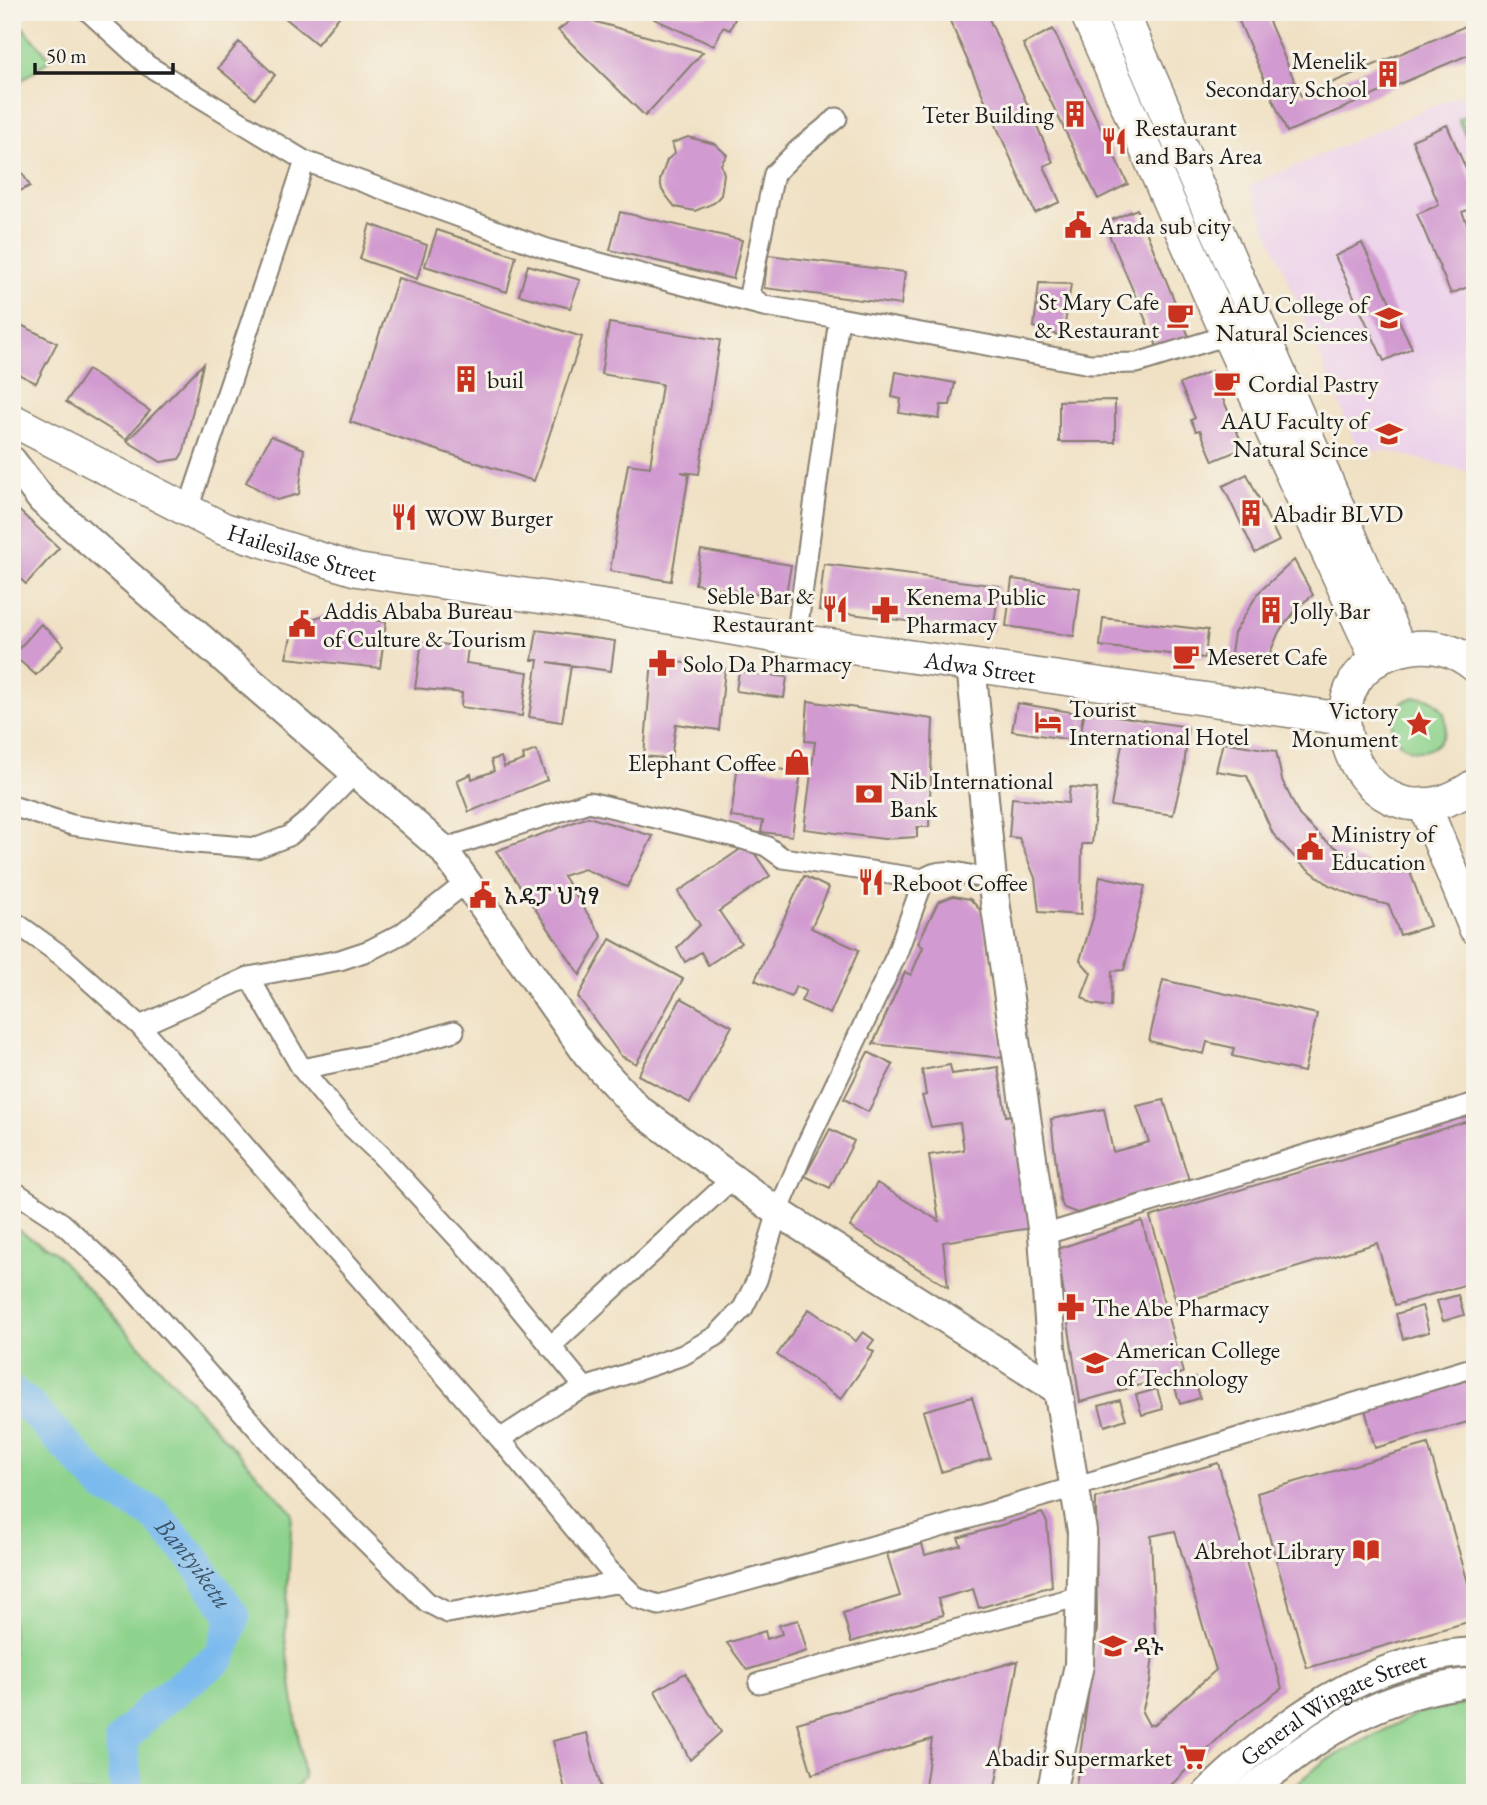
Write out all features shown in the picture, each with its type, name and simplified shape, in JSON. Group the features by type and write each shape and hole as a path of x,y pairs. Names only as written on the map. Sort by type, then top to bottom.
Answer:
{"main road":[{"path":"1086,12 1228,335 1389,655"},
{"path":"1122,12 1258,320 1389,655"},
{"name":"Hailesilase Street","path":"12,420 224,529 357,570 616,608"},
{"name":"Adwa Street","path":"616,608 796,640 1343,719"},
{"path":"1472,796 1424,804 1386,795 1367,781 1353,763 1345,742 1343,719 1349,696 1360,676 1389,655 1421,646 1445,649 1475,666"},
{"path":"1424,804 1475,928"}],"street":[{"path":"89,12 147,65 305,161 550,250 764,306 1090,365 1137,363 1228,335 1258,320"},
{"path":"764,306 749,295 774,174 837,118"},
{"path":"187,512 305,161"},
{"path":"796,640 839,318"},
{"path":"12,461 41,500 443,849 588,1055 638,1109 778,1212 1058,1390"},
{"path":"971,664 992,880 1043,1235 1051,1348 1082,1531 1079,1665 1051,1793"},
{"path":"12,806 72,824 183,842 257,848 289,836 311,818 356,772"},
{"path":"443,849 589,802 766,846 783,858 924,879"},
{"path":"500,1439 555,1403 584,1388 683,1355 716,1336 743,1308 757,1280 778,1212 805,1148 896,956 924,879 932,872 949,872 992,880"},
{"path":"140,1026 249,977 340,960 370,950 401,934 468,881"},
{"path":"12,920 62,956 140,1026 621,1582 637,1598 659,1605 927,1531 1475,1367"},
{"path":"249,977 302,1069 342,1118 381,1155 492,1276 584,1388"},
{"path":"302,1069 380,1053 454,1031"},
{"path":"1043,1235 1475,1103"},
{"path":"550,1347 732,1179"},
{"path":"12,1190 62,1223 129,1285 303,1480 427,1602 449,1613 621,1582"},
{"path":"759,1683 1080,1596"},
{"name":"General Wingate Street","path":"1207,1793 1297,1716 1352,1685 1404,1665 1475,1652"},
{"name":"General Wingate Street","path":"1248,1793 1313,1740 1362,1712 1402,1696 1447,1685 1475,1682"},
{"path":"1297,1716 1313,1740"}],"shaded area":[{"name":"AAU College of Natural Sciences","path":"1475,88 1475,477 1467,471 1388,451 1358,450 1249,186"}],"green space":[{"path":"12,15 51,59 12,87"},
{"path":"1475,112 1475,155 1458,119"},
{"path":"1424,697 1434,701 1442,709 1446,724 1442,739 1434,747 1414,751 1404,747 1396,739 1392,719 1396,709 1404,701"},
{"path":"12,1226 54,1252 292,1512 285,1638 304,1778 292,1793 12,1793"},
{"path":"1475,1703 1475,1793 1287,1793 1324,1761 1420,1712"}],"building":[{"path":"278,12 343,12 317,44"},
{"path":"482,12 517,12 515,19"},
{"path":"657,12 707,15 738,12 730,30 723,27 714,46 654,19"},
{"path":"946,12 986,12 1053,162 1044,166 1060,202 1035,213"},
{"name":"Menelik Secondary School","path":"1235,12 1265,12 1301,96 1475,22 1475,52 1287,132"},
{"path":"579,14 589,20 703,52 645,116 558,30"},
{"name":"Teter Building","path":"1053,29 1128,184 1098,199 1023,44"},
{"path":"239,42 275,75 255,99 218,68"},
{"path":"1447,125 1475,190 1475,207 1462,212 1475,242 1475,284 1451,294 1417,214 1439,205 1412,140"},
{"path":"688,137 715,144 727,155 721,164 724,174 721,195 714,203 695,211 675,207 662,190 660,180 667,160 675,153 672,143"},
{"path":"12,156 30,186 12,195"},
{"path":"1137,209 1190,339 1159,351 1104,223"},
{"path":"620,212 742,240 733,279 610,250"},
{"path":"370,224 427,245 417,279 360,259"},
{"path":"437,230 516,256 507,292 425,266"},
{"path":"1362,243 1412,348 1384,361 1335,256"},
{"path":"768,255 905,272 901,305 764,288"},
{"path":"528,265 580,280 570,308 519,295"},
{"name":"buil","path":"398,278 582,337 534,481 350,422"},
{"path":"1039,283 1071,284 1063,337 1034,327"},
{"path":"13,321 57,343 36,383 12,371"},
{"path":"609,323 720,340 699,474 681,472 689,474 671,581 610,571 628,464 650,467 662,384 601,374"},
{"path":"203,364 184,451 179,459 161,462 127,441"},
{"path":"88,370 150,411 126,439 66,402"},
{"path":"1211,371 1244,448 1213,461 1200,430 1196,431 1191,420 1195,418 1180,384"},
{"path":"896,372 955,383 950,405 941,405 939,419 899,413 901,399 892,397"},
{"path":"1115,400 1115,442 1059,442 1059,401"},
{"path":"271,436 304,449 299,494 277,500 246,482"},
{"name":"Abadir BLVD","path":"1247,474 1279,541 1255,553 1223,486"},
{"path":"12,504 59,548 26,584 12,572"},
{"path":"701,550 791,565 785,599 695,584"},
{"name":"Jolly Bar","path":"1294,560 1313,595 1299,606 1279,632 1265,664 1230,659 1234,633 1258,593"},
{"path":"824,564 999,586 993,632 819,610"},
{"path":"1012,579 1080,588 1074,636 1006,626"},
{"path":"327,614 386,622 380,668 286,658 294,625"},
{"path":"1103,618 1208,630 1205,658 1100,646"},
{"path":"41,624 64,645 36,675 13,655"},
{"path":"537,630 615,641 611,671 548,662 571,666 562,722 529,717 538,660 532,660"},
{"path":"422,641 468,648 466,663 528,672 522,716 461,707 462,693 415,688"},
{"path":"652,659 725,668 719,730 676,724 671,759 644,756"},
{"path":"739,671 787,677 784,698 736,691"},
{"path":"808,701 933,719 929,827 917,827 917,837 884,839 804,829 815,742 805,741"},
{"name":"Tourist International Hotel","path":"1017,703 1083,714 1079,741 1012,731"},
{"path":"1085,711 1188,727 1184,768 1173,815 1111,806 1122,744 1080,737"},
{"name":"Ministry of Education","path":"1223,742 1276,751 1282,780 1299,815 1322,838 1348,856 1377,867 1410,872 1430,926 1400,935 1389,905 1359,898 1329,885 1300,863 1273,834 1247,776 1216,771"},
{"path":"536,750 547,780 469,812 457,780 471,774 472,779 494,771 491,760 501,757 504,767 524,760 523,755"},
{"path":"738,764 801,772 792,836 761,832 763,821 731,817"},
{"path":"1070,787 1097,789 1092,844 1082,844 1081,915 1039,912 1035,878 1019,838 1009,837 1012,798 1068,803"},
{"path":"588,817 653,836 627,887 584,869 563,876 602,936 580,975 496,851"},
{"path":"748,844 770,876 719,911 741,943 708,965 701,952 685,962 677,948 700,925 678,892"},
{"path":"804,876 829,888 811,928 859,950 830,1014 801,1001 806,991 796,986 791,997 755,980"},
{"path":"1100,876 1145,886 1124,970 1112,971 1111,1007 1092,1004 1082,997 1091,973 1080,960 1093,918"},
{"path":"953,896 970,899 982,912 1004,1058 873,1044 905,972 911,975 923,947 918,943 938,902"},
{"path":"610,939 683,979 636,1064 621,1056 578,997"},
{"path":"1163,980 1317,1014 1304,1072 1232,1056 1234,1048 1207,1042 1204,1054 1149,1041"},
{"path":"681,998 732,1026 690,1103 638,1075"},
{"path":"868,1052 893,1065 868,1112 844,1099"},
{"path":"950,1065 952,1074 998,1067 1006,1116 1013,1115 1031,1228 943,1242 948,1287 850,1227 877,1183 939,1221 929,1155 964,1150 960,1123 931,1127 922,1096 926,1095 922,1070"},
{"path":"1164,1100 1189,1180 1077,1213 1064,1208 1060,1200 1051,1119 1104,1109 1113,1152 1149,1142 1137,1106"},
{"path":"1475,1119 1475,1282 1395,1305 1377,1243 1177,1304 1150,1217"},
{"path":"830,1129 854,1141 830,1188 805,1176"},
{"path":"1142,1221 1183,1373 1080,1402 1057,1249"},
{"path":"1458,1295 1464,1315 1443,1321 1437,1301"},
{"path":"1422,1306 1429,1332 1403,1339 1396,1314"},
{"path":"809,1309 856,1341 863,1332 874,1340 868,1348 874,1352 841,1399 777,1355"},
{"path":"1195,1378 1200,1398 1180,1404 1174,1384"},
{"path":"1468,1380 1475,1406 1475,1420 1375,1448 1365,1409"},
{"path":"1157,1389 1163,1409 1142,1415 1136,1395"},
{"path":"972,1397 990,1458 941,1472 923,1411"},
{"path":"1120,1400 1126,1419 1105,1426 1099,1406"},
{"name":"Abrehot Library","path":"1428,1444 1475,1607 1475,1620 1307,1668 1257,1493"},
{"path":"1218,1463 1282,1688 1231,1726 1163,1793 1075,1793 1097,1629 1096,1498","holes":["1175,1531 1216,1670 1155,1724 1149,1725 1142,1712 1150,1682 1155,1634 1151,1536"]},
{"path":"1042,1513 1047,1522 1052,1586 979,1608 973,1589 938,1599 943,1615 851,1642 843,1613 900,1596 887,1554 922,1544 925,1555 961,1545 958,1538"},
{"path":"798,1620 807,1651 747,1670 727,1643 765,1631 767,1639 782,1634 779,1625"},
{"path":"1018,1661 994,1793 924,1793 932,1739 812,1774 797,1723"},
{"path":"685,1673 721,1732 690,1760 655,1691"},
{"path":"587,1733 602,1793 566,1793 553,1741"}],"waterway":[{"name":"Bantyiketu","path":"12,1393 27,1404 105,1487 153,1513 193,1558 234,1617 221,1656 152,1708 121,1741 127,1793"}],"place":[{"name":"Menelik Secondary School","path":"1388,74"},
{"name":"Teter Building","path":"1075,114"},
{"name":"Restaurant and Bars Area","path":"1114,141"},
{"name":"Arada sub city","path":"1078,225"},
{"name":"St Mary Cafe & Restaurant","path":"1180,315"},
{"name":"AAU College of Natural Sciences","path":"1389,318"},
{"name":"buil","path":"466,379"},
{"name":"Cordial Pastry","path":"1227,383"},
{"name":"AAU Faculty of Natural Scince","path":"1389,434"},
{"name":"Abadir BLVD","path":"1251,513"},
{"name":"WOW Burger","path":"404,517"},
{"name":"Seble Bar & Restaurant","path":"835,609"},
{"name":"Kenema Public Pharmacy","path":"885,610"},
{"name":"Jolly Bar","path":"1271,610"},
{"name":"Addis Ababa Bureau of Culture & Tourism","path":"302,624"},
{"name":"Meseret Cafe","path":"1186,656"},
{"name":"Solo Da Pharmacy","path":"662,663"},
{"name":"Tourist International Hotel","path":"1048,722"},
{"name":"Victory Monument","path":"1419,724"},
{"name":"Elephant Coffee","path":"797,762"},
{"name":"Nib International Bank","path":"869,794"},
{"name":"Ministry of Education","path":"1310,847"},
{"name":"Reboot Coffee","path":"871,882"},
{"name":"አዴፓ ህንፃ","path":"483,895"},
{"name":"The Abe Pharmacy","path":"1071,1307"},
{"name":"American College of Technology","path":"1095,1363"},
{"name":"Abrehot Library","path":"1366,1550"},
{"name":"ዳኑ","path":"1113,1646"},
{"name":"Abadir Supermarket","path":"1193,1757"}]}
